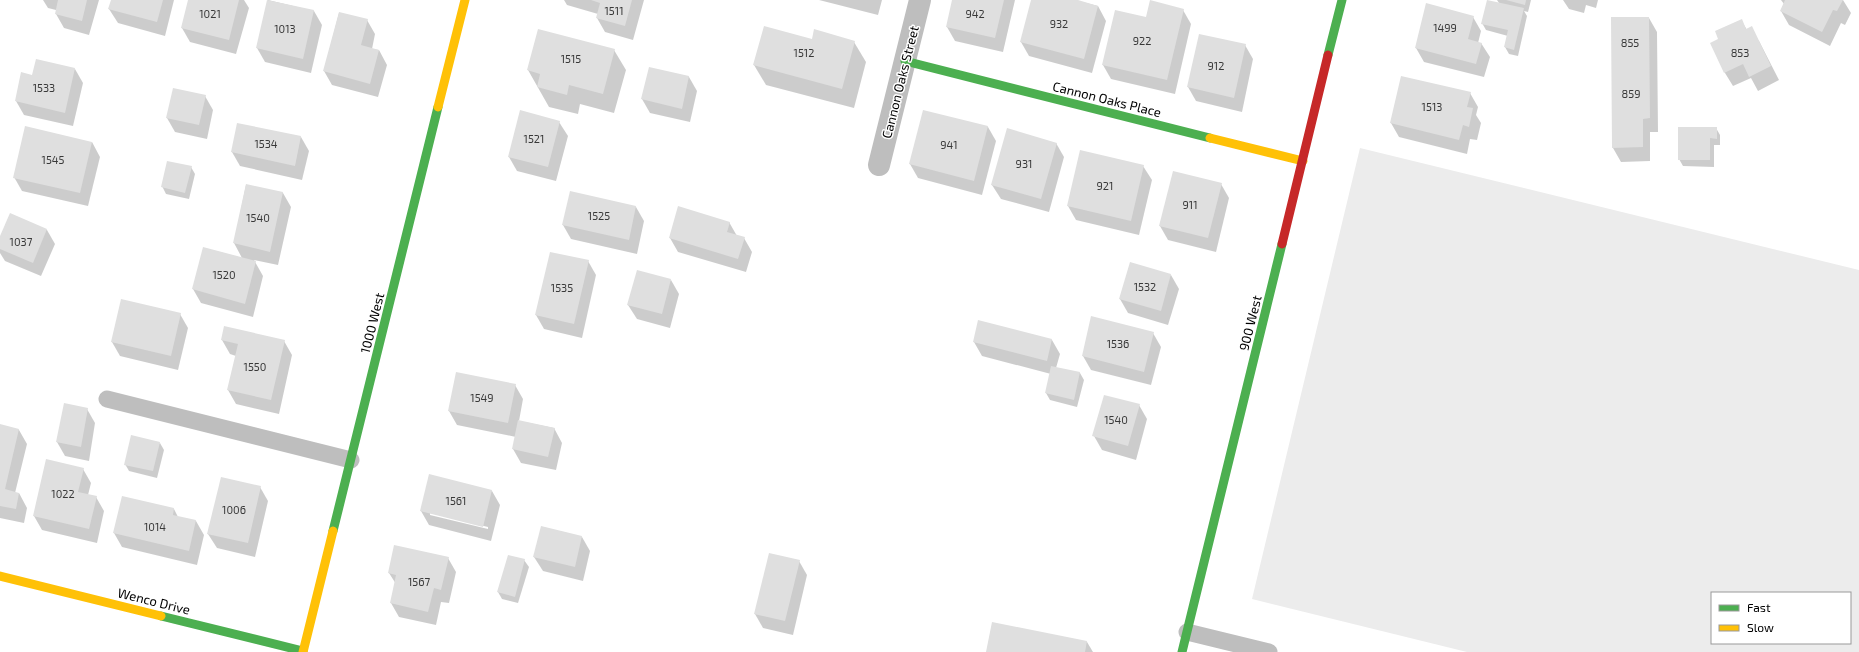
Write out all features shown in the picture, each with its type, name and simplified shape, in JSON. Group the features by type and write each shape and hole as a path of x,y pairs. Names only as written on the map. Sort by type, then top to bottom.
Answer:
{"street":[{"name":"1000 West","path":"303,652 465,0"},
{"name":"Cannon Oaks Street","path":"879,165 920,0"},
{"name":"900 West","path":"1182,652 1342,0"},
{"name":"Cannon Oaks Place","path":"905,61 1303,161"},
{"name":"Wenco Drive","path":"0,576 303,652"}],"lane":[{"path":"107,400 351,460"},
{"path":"1187,632 1269,652"}],"shaded area":[{"path":"1360,148 1859,270 1859,652 1467,652 1252,599"}],"building":[{"path":"58,0 87,0 82,21 55,14"},
{"path":"111,0 163,0 157,22 108,9"},
{"path":"188,0 239,0 229,40 181,28"},
{"path":"267,0 314,10 303,59 256,48"},
{"path":"591,0 632,0 625,26 596,18 600,3"},
{"path":"952,0 1004,0 995,38 946,27"},
{"path":"1031,0 1078,0 1098,6 1084,59 1020,42"},
{"path":"1150,0 1184,9 1167,80 1102,65 1115,10 1146,17"},
{"path":"1487,0 1524,8 1514,50 1504,47 1508,30 1481,24"},
{"path":"1506,0 1526,0 1525,5"},
{"path":"1785,0 1843,0 1837,11 1833,10 1822,32 1780,11"},
{"path":"1426,3 1474,16 1468,39 1482,43 1476,64 1415,48"},
{"path":"339,12 368,19 361,45 379,50 370,84 323,71"},
{"path":"1611,17 1649,17 1650,118 1643,119 1643,147 1612,148"},
{"path":"1742,19 1746,29 1752,26 1771,66 1749,77 1743,64 1724,73 1710,43 1718,39 1715,31"},
{"path":"764,26 812,39 814,29 855,41 842,89 753,65"},
{"path":"538,29 615,49 603,94 569,85 567,95 537,87 540,74 527,70"},
{"path":"1199,34 1246,44 1234,98 1187,87"},
{"path":"36,59 75,68 65,113 15,101 21,72 32,75"},
{"path":"649,67 689,76 682,109 641,99"},
{"path":"1401,76 1471,92 1467,107 1473,108 1469,127 1463,125 1459,140 1390,123"},
{"path":"173,88 206,95 199,125 166,118"},
{"path":"520,110 560,121 548,167 508,157"},
{"path":"923,110 988,126 974,181 909,164"},
{"path":"237,123 301,136 295,166 231,152"},
{"path":"25,126 92,142 80,193 13,178"},
{"path":"1678,127 1717,127 1717,139 1710,138 1710,160 1678,160"},
{"path":"1007,128 1057,143 1041,199 991,185"},
{"path":"1080,150 1144,165 1131,221 1067,206"},
{"path":"167,161 192,166 185,193 161,187"},
{"path":"1173,171 1222,183 1208,238 1159,226"},
{"path":"246,184 283,192 270,252 233,243"},
{"path":"570,191 636,206 629,240 562,225"},
{"path":"678,206 730,222 727,232 745,237 738,259 669,238"},
{"path":"10,213 47,229 33,263 0,249 0,236"},
{"path":"203,247 256,261 245,304 192,289"},
{"path":"550,252 589,260 574,324 535,315"},
{"path":"1130,262 1171,274 1161,311 1119,299"},
{"path":"637,270 671,279 662,314 627,305"},
{"path":"121,299 181,313 171,356 111,342"},
{"path":"1091,316 1154,332 1144,372 1082,356"},
{"path":"978,320 1052,339 1047,361 973,342"},
{"path":"224,326 285,340 271,400 227,390 238,344 221,340"},
{"path":"1051,366 1080,372 1074,400 1045,393"},
{"path":"456,372 516,384 508,423 448,411"},
{"path":"1104,395 1140,404 1128,446 1092,436"},
{"path":"64,403 88,408 81,447 56,442"},
{"path":"518,420 555,428 548,457 512,449"},
{"path":"0,424 19,429 5,489 19,493 16,509 0,506"},
{"path":"131,435 160,442 153,471 124,465"},
{"path":"46,459 84,468 78,492 97,496 89,529 33,516"},
{"path":"429,474 492,490 483,527 420,511"},
{"path":"221,477 261,486 248,543 207,534"},
{"path":"122,496 174,508 173,515 196,520 189,551 113,533"},
{"path":"541,526 582,536 575,567 533,557"},
{"path":"394,545 449,557 441,590 434,588 428,612 390,603 396,575 388,573"},
{"path":"769,553 800,560 785,621 754,614"},
{"path":"508,555 525,559 515,597 497,592"},
{"path":"992,622 1087,641 1085,652 986,652"}],"traffic: fast":[{"path":"1328,55 1342,0"},
{"path":"905,61 1210,138"},
{"path":"333,531 438,107"},
{"path":"1182,652 1282,244"},
{"path":"161,616 303,651"}],"traffic: slow":[{"path":"438,107 465,0"},
{"path":"1210,138 1303,161"},
{"path":"303,652 333,531"},
{"path":"0,576 161,616"}],"traffic: jam":[{"path":"1282,244 1328,55"}]}
